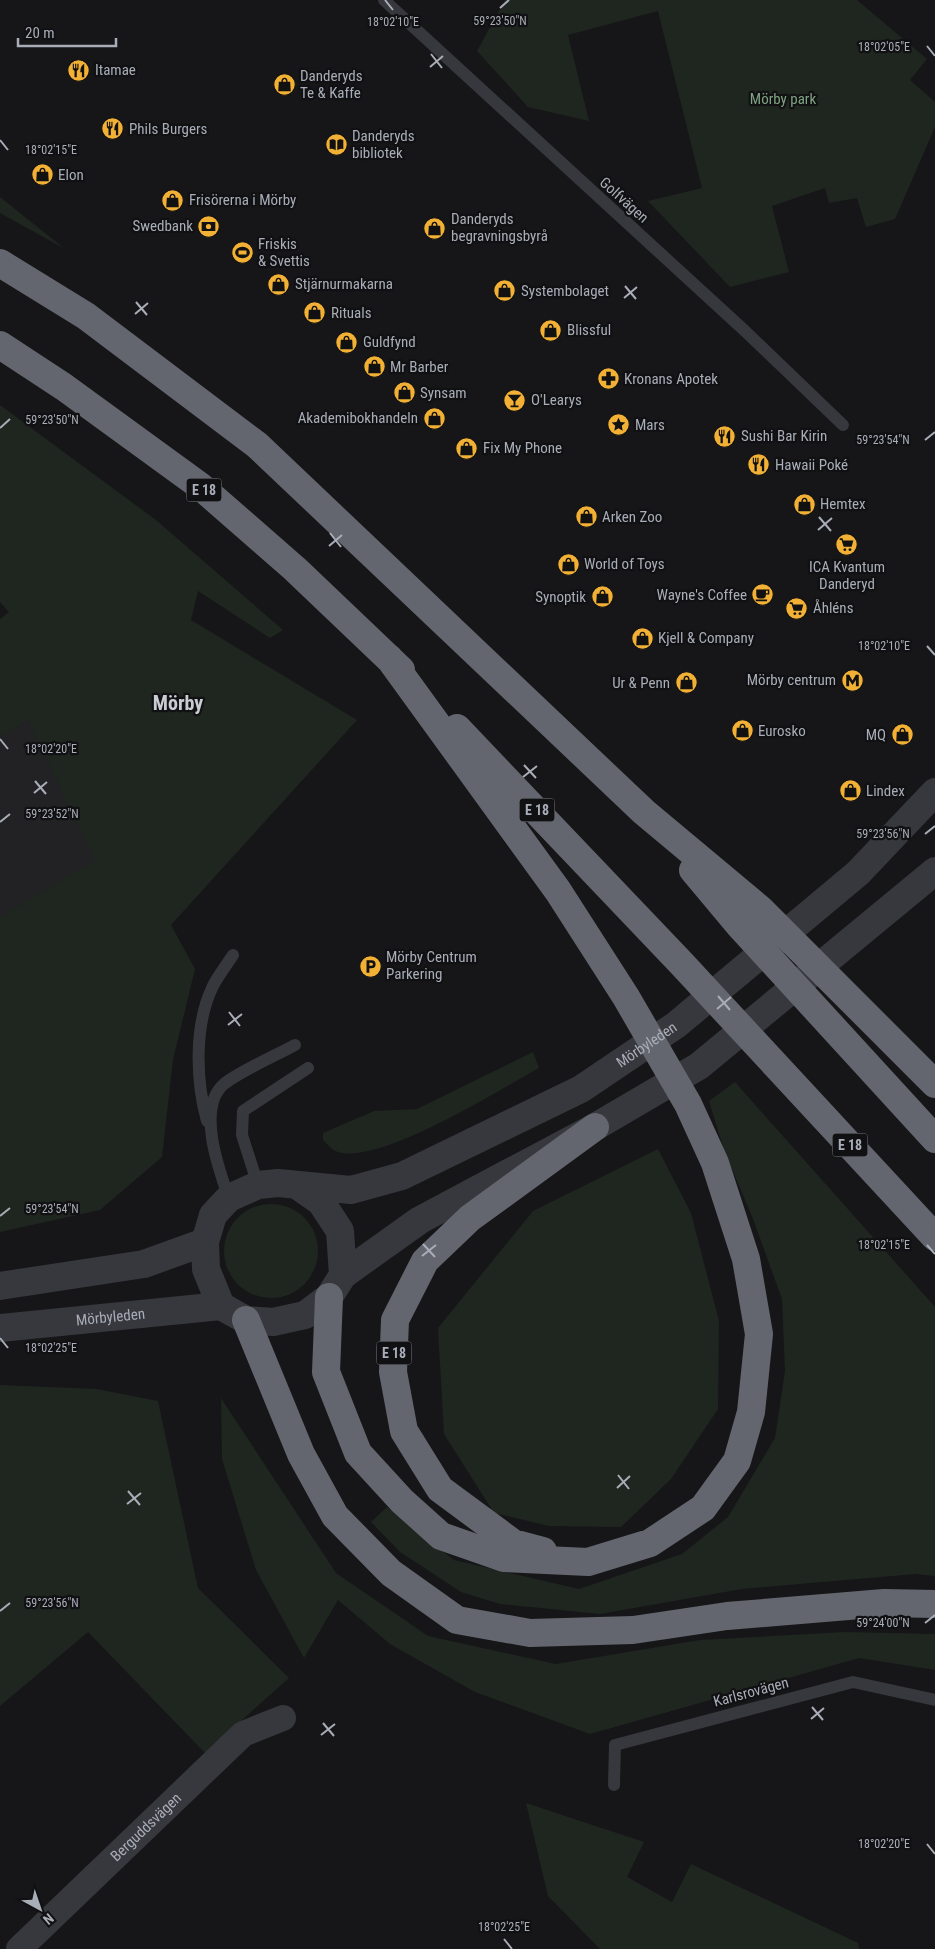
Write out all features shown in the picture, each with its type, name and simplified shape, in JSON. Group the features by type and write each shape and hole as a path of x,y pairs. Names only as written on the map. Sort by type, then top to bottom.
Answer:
{"highway":[{"path":"0,263 86,316 256,445 644,812 749,917 851,1000 935,1084"},
{"name":"E 18","path":"0,345 64,387 200,486 294,569 389,658 682,964 935,1237"},
{"name":"E 18","path":"336,1286 326,1372 358,1453 402,1501 441,1536 504,1558 588,1562 650,1543 703,1508 737,1462 751,1412 759,1334 746,1259 715,1163 688,1104 626,997 558,891 389,658"},
{"path":"749,917 822,1014 935,1139"},
{"name":"E 18","path":"588,1562 513,1543 440,1489 404,1431 393,1372 395,1320 425,1261 470,1218 595,1127"},
{"path":"246,1320 301,1454 335,1516 391,1573 457,1620 530,1633 633,1630 727,1616 884,1603 935,1604"}],"street":[{"name":"Mörbyleden","path":"298,1186 351,1190 402,1176 581,1088 676,1025 850,879 935,792"},
{"path":"336,1286 340,1231 321,1202 298,1186 278,1183 258,1185 229,1198 213,1215 205,1242 206,1268 221,1306 246,1320 274,1322 305,1315 336,1286 420,1220 595,1127 699,1066 935,871"},
{"path":"0,1286 144,1264 205,1242"},
{"name":"Mörbyleden","path":"0,1328 221,1306"},
{"name":"Berguddsvägen","path":"19,1949 243,1734 283,1718"}],"lane":[{"name":"Golfvägen","path":"384,0 745,331 842,425"},
{"path":"229,1198 218,1166 200,1095 199,1037 212,989 233,955"},
{"path":"210,1131 212,1107 223,1085 295,1044"},
{"path":"258,1185 242,1135 243,1111 308,1068"},
{"name":"Karlsrovägen","path":"614,1784 615,1745 853,1682 935,1700"}],"shaded area":[{"path":"0,632 174,847 0,938"}],"green space":[{"name":"Mörby park","path":"505,0 857,0 927,59 910,80 935,102 935,127 895,219 866,227 857,198 829,203 825,188 772,206 789,272 730,287 648,201 702,188 658,11 568,35 589,121 528,107 477,51"},
{"path":"0,197 65,249 0,213"},
{"path":"0,405 156,520 283,630 270,638 198,591 191,620 357,720 171,925 195,969 173,1060 162,1157 100,1210 0,1232 0,917 95,860 28,720 0,737 0,619 9,612 0,602"},
{"path":"533,1052 539,1068 469,1108 410,1137 357,1153 338,1152 323,1140 323,1133 374,1111 417,1109"},
{"path":"735,1082 935,1307 935,1576 916,1574 742,1589 600,1614 500,1604 461,1592 400,1552 371,1522 387,1507 454,1560 579,1589 682,1554 728,1517 775,1438 785,1371 782,1299 753,1219 724,1150 709,1101"},
{"path":"658,1149 691,1213 719,1321 718,1409 671,1479 621,1527 549,1526 494,1513 444,1434 438,1328 533,1211"},
{"path":"271,1204 289,1208 304,1218 314,1233 318,1251 314,1269 304,1284 289,1294 271,1298 253,1294 238,1284 228,1269 224,1251 228,1233 238,1218 253,1208"},
{"path":"0,1385 97,1389 158,1401 198,1588 289,1678 205,1753 88,1632 0,1706"},
{"path":"221,1398 336,1573 428,1636 556,1664 700,1640 844,1632 935,1634 935,1670 859,1658 590,1734 475,1692 390,1644 338,1600 304,1658 256,1570 222,1459"},
{"path":"526,1803 644,1842 627,1877 672,1902 691,1864 858,1943 859,1949 600,1949 548,1896"}],"place":[{"name":"Itamae","path":"79,70"},
{"name":"Danderyds Te & Kaffe","path":"284,85"},
{"name":"Phils Burgers","path":"113,129"},
{"name":"Danderyds bibliotek","path":"336,145"},
{"name":"Elon","path":"42,175"},
{"name":"Frisörerna i Mörby","path":"173,200"},
{"name":"Swedbank","path":"209,226"},
{"name":"Danderyds begravningsbyrå","path":"435,228"},
{"name":"Friskis & Svettis","path":"242,253"},
{"name":"Stjärnurmakarna","path":"279,284"},
{"name":"Systembolaget","path":"505,291"},
{"name":"Rituals","path":"315,313"},
{"name":"Blissful","path":"551,330"},
{"name":"Guldfynd","path":"347,342"},
{"name":"Mr Barber","path":"374,367"},
{"name":"Kronans Apotek","path":"608,379"},
{"name":"Synsam","path":"404,393"},
{"name":"O'Learys","path":"515,400"},
{"name":"Akademibokhandeln","path":"434,418"},
{"name":"Mars","path":"619,425"},
{"name":"Sushi Bar Kirin","path":"725,436"},
{"name":"Fix My Phone","path":"467,448"},
{"name":"Hawaii Poké","path":"759,465"},
{"name":"Hemtex","path":"804,504"},
{"name":"Arken Zoo","path":"586,517"},
{"name":"ICA Kvantum Danderyd","path":"847,544"},
{"name":"World of Toys","path":"568,564"},
{"name":"Wayne's Coffee","path":"763,595"},
{"name":"Synoptik","path":"602,597"},
{"name":"Åhléns","path":"797,608"},
{"name":"Kjell & Company","path":"642,638"},
{"name":"Mörby centrum","path":"852,680"},
{"name":"Ur & Penn","path":"686,683"},
{"name":"Eurosko","path":"742,731"},
{"name":"MQ","path":"902,735"},
{"name":"Lindex","path":"850,791"},
{"name":"Mörby Centrum Parkering","path":"370,966"}],"district":[{"name":"Mörby","path":"178,703"}]}
